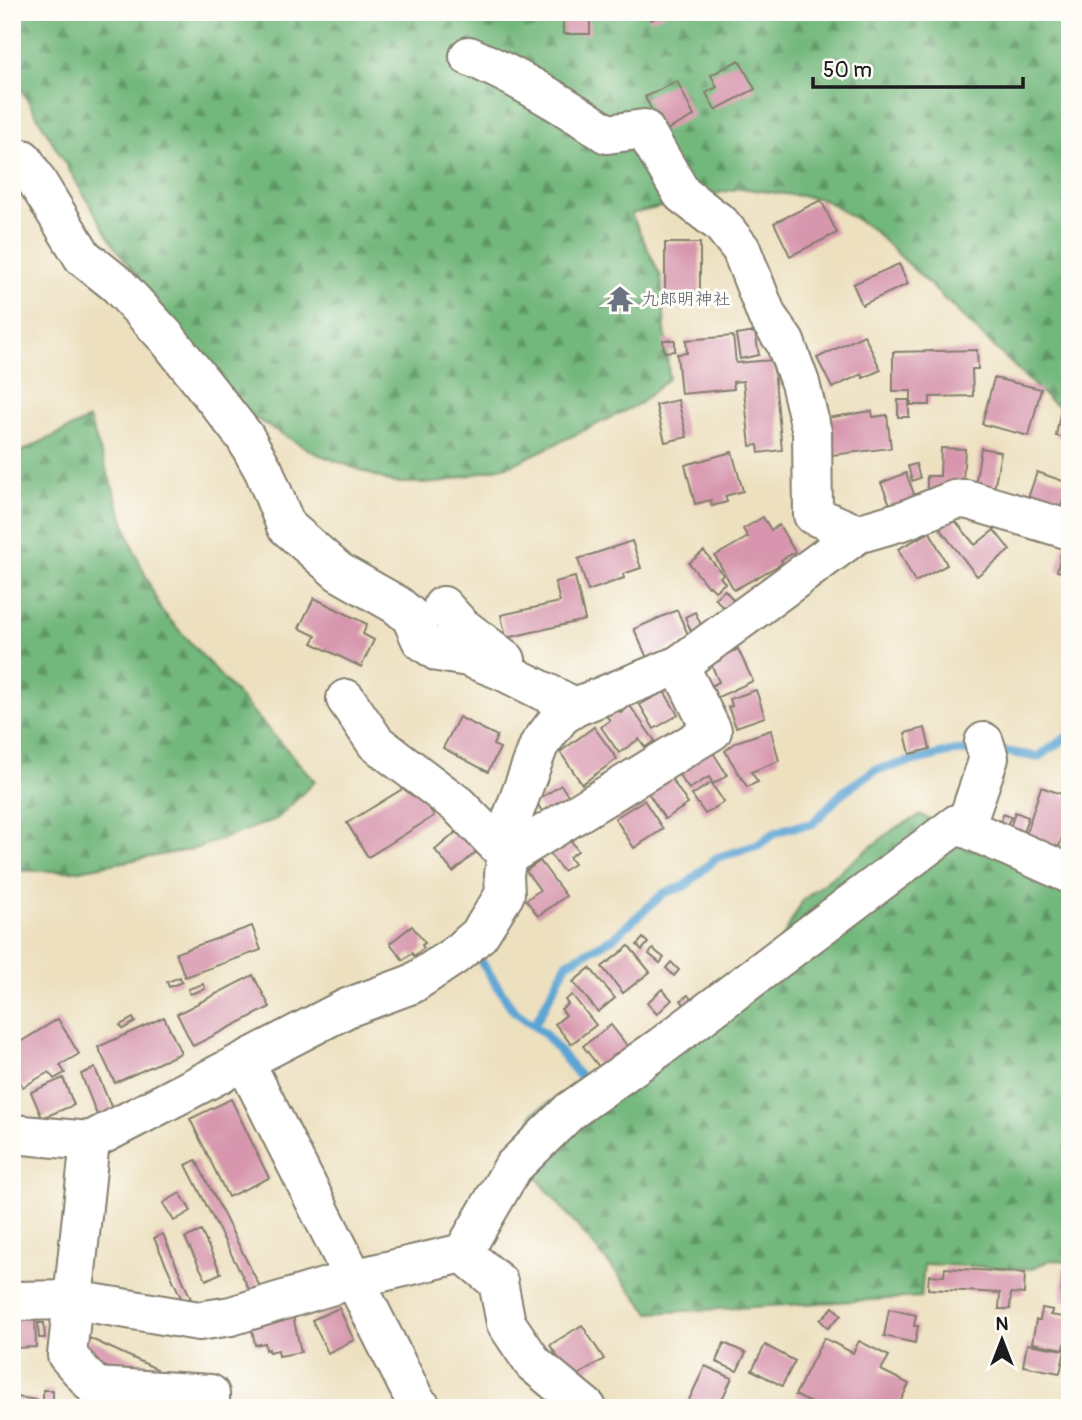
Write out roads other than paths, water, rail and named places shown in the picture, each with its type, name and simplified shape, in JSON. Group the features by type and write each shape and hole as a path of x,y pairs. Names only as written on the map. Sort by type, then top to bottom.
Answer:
{"street":[{"path":"469,56 507,72 562,103 607,134 644,129 682,194 721,224 741,249 767,316 785,342 800,383 812,432 813,515 857,534"},
{"path":"23,159 83,257 118,285 167,338 245,437 264,471 286,526 339,572 397,605 411,617 421,640 438,652 468,657 567,703 679,664 857,534 905,520 954,500 966,499 1070,530"},
{"path":"443,606 461,626 567,703"},
{"path":"508,856 712,731 679,664"},
{"path":"346,698 376,743 458,805 508,856"},
{"path":"12,1134 90,1141 347,1008 412,984 454,956 479,935 505,894 504,875 512,818 539,745 561,716 567,703"},
{"path":"965,828 986,750"},
{"path":"12,1301 74,1300 199,1321 231,1316 353,1279 463,1253 513,1167 570,1111 662,1046 957,824 1070,874"},
{"path":"246,1062 417,1406"},
{"path":"90,1141 67,1355 95,1387 210,1394 211,1408"},
{"path":"463,1253 498,1282 506,1322 533,1363 587,1408"}],"waterway":[{"path":"996,750 1038,757 1070,735"},
{"path":"534,1026 567,963 613,938 664,893 685,886 716,858 758,845 773,834 788,828 812,824 843,792 875,770 950,752 979,750"},
{"path":"479,958 513,1010 544,1033 588,1086"}],"place":[{"name":"九郎明神社","path":"620,299"}]}
